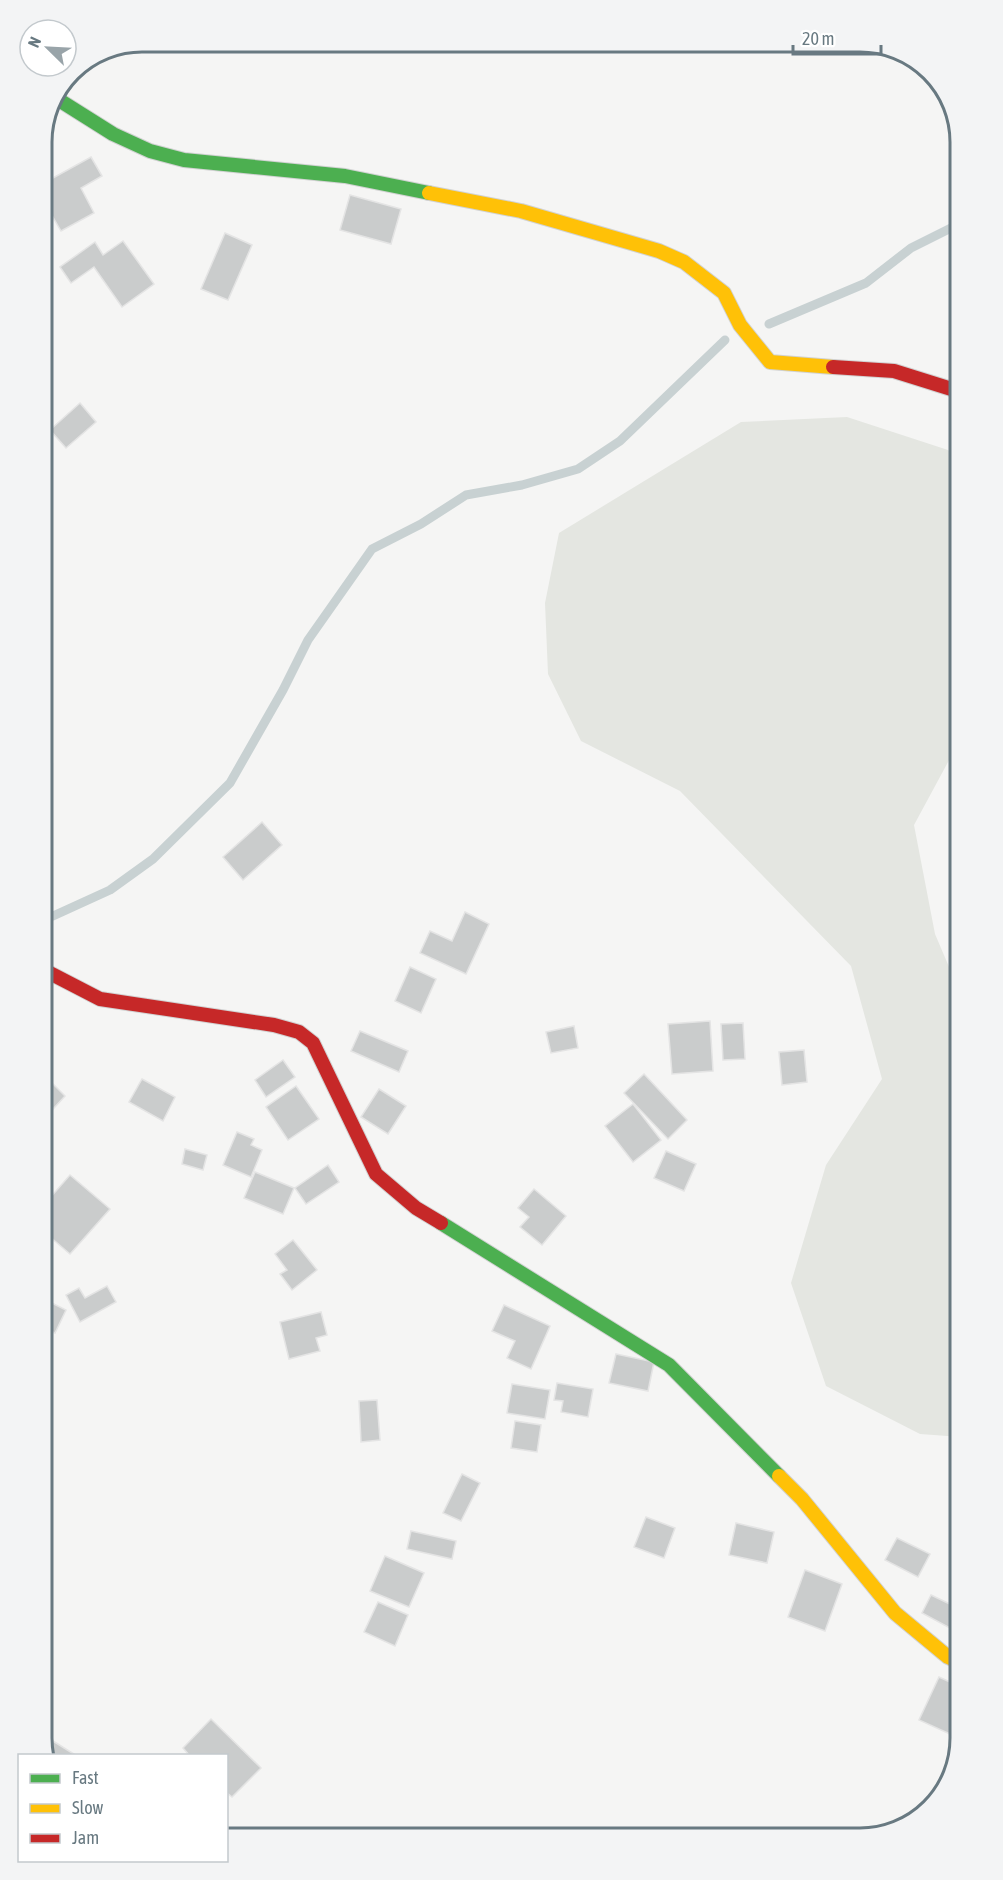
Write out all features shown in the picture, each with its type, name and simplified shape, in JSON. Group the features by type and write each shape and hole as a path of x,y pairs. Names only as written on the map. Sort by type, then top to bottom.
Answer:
{"street":[{"path":"62,102 113,134 150,151 184,160 345,176 521,211 659,251 684,262 724,293 740,325 770,362 894,371 950,389"},
{"path":"53,975 100,999 274,1025 299,1032 313,1042 376,1174 416,1208 669,1365 802,1499 895,1613 950,1658"}],"shaded area":[{"path":"847,417 950,452 950,758 914,825 935,934 950,969 950,1436 920,1434 826,1386 791,1283 826,1165 882,1079 851,966 680,791 581,741 548,674 545,603 559,533 741,422"}],"building":[{"path":"91,157 102,176 81,188 94,213 61,231 53,217 53,178"},
{"path":"350,195 401,209 391,244 340,230"},
{"path":"225,233 252,245 228,300 201,289"},
{"path":"123,241 154,284 122,307 94,267 71,283 60,267 95,242 103,255"},
{"path":"80,403 96,422 66,448 53,433 53,427"},
{"path":"262,822 282,845 243,880 223,857"},
{"path":"465,912 489,924 466,974 420,953 430,931 452,941"},
{"path":"410,967 436,979 421,1013 395,1001"},
{"path":"710,1021 713,1071 672,1074 668,1024"},
{"path":"743,1023 745,1059 723,1060 721,1024"},
{"path":"574,1026 578,1048 551,1053 546,1032"},
{"path":"360,1031 408,1051 399,1072 351,1051"},
{"path":"804,1050 807,1082 782,1085 779,1052"},
{"path":"283,1060 295,1077 266,1097 255,1080"},
{"path":"644,1074 687,1120 668,1139 624,1093"},
{"path":"142,1079 175,1097 163,1121 129,1102"},
{"path":"53,1084 65,1096 53,1109"},
{"path":"296,1086 319,1119 288,1140 266,1107"},
{"path":"379,1089 406,1106 388,1134 361,1117"},
{"path":"633,1104 661,1140 633,1162 605,1126"},
{"path":"237,1132 254,1139 251,1145 262,1150 251,1177 223,1165"},
{"path":"185,1149 207,1155 203,1170 182,1164"},
{"path":"666,1151 696,1164 684,1191 654,1178"},
{"path":"328,1165 339,1182 306,1204 295,1188"},
{"path":"255,1172 294,1188 283,1214 244,1198"},
{"path":"70,1175 110,1209 70,1254 53,1239 53,1194"},
{"path":"534,1189 566,1216 542,1245 520,1227 529,1217 518,1208"},
{"path":"293,1240 317,1270 292,1290 280,1274 287,1270 275,1254"},
{"path":"107,1286 116,1302 80,1322 66,1295 79,1288 85,1298"},
{"path":"53,1304 66,1310 55,1333 53,1332"},
{"path":"504,1305 550,1326 531,1369 507,1358 515,1341 492,1331"},
{"path":"321,1312 327,1335 316,1338 320,1351 289,1359 280,1322"},
{"path":"616,1354 654,1362 648,1391 609,1383"},
{"path":"557,1383 593,1389 588,1417 561,1412 563,1401 554,1400"},
{"path":"512,1384 550,1390 545,1419 507,1413"},
{"path":"377,1400 380,1440 361,1442 359,1401"},
{"path":"515,1421 541,1425 537,1452 511,1448"},
{"path":"462,1474 480,1483 461,1521 443,1513"},
{"path":"646,1517 675,1528 664,1558 634,1547"},
{"path":"736,1523 774,1532 767,1563 729,1555"},
{"path":"411,1531 456,1541 452,1559 407,1549"},
{"path":"897,1538 930,1554 918,1577 885,1560"},
{"path":"385,1556 424,1573 409,1607 370,1591"},
{"path":"805,1570 842,1584 825,1631 788,1617"},
{"path":"931,1595 950,1604 950,1628 922,1613"},
{"path":"378,1602 408,1615 395,1646 364,1632"},
{"path":"939,1677 950,1682 950,1734 919,1720"},
{"path":"211,1719 261,1768 232,1797 228,1794 228,1754 188,1754 183,1748"},
{"path":"53,1741 74,1754 54,1754"}],"waterway":[{"path":"769,324 866,283 911,248 950,228"},
{"path":"53,916 110,890 153,859 230,783 283,690 308,640 372,549 421,524 466,495 522,485 578,469 620,441 725,340"}],"traffic: fast":[{"path":"62,102 113,134 150,151 184,160 345,176 429,193"},
{"path":"441,1223 669,1365 779,1476"}],"traffic: slow":[{"path":"429,193 521,211 659,251 684,262 724,293 740,325 770,362 833,367"},
{"path":"779,1476 802,1499 895,1613 950,1658"}],"traffic: jam":[{"path":"833,367 894,371 950,389"},
{"path":"53,975 100,999 274,1025 299,1032 313,1043 376,1174 416,1208 441,1223"}]}
